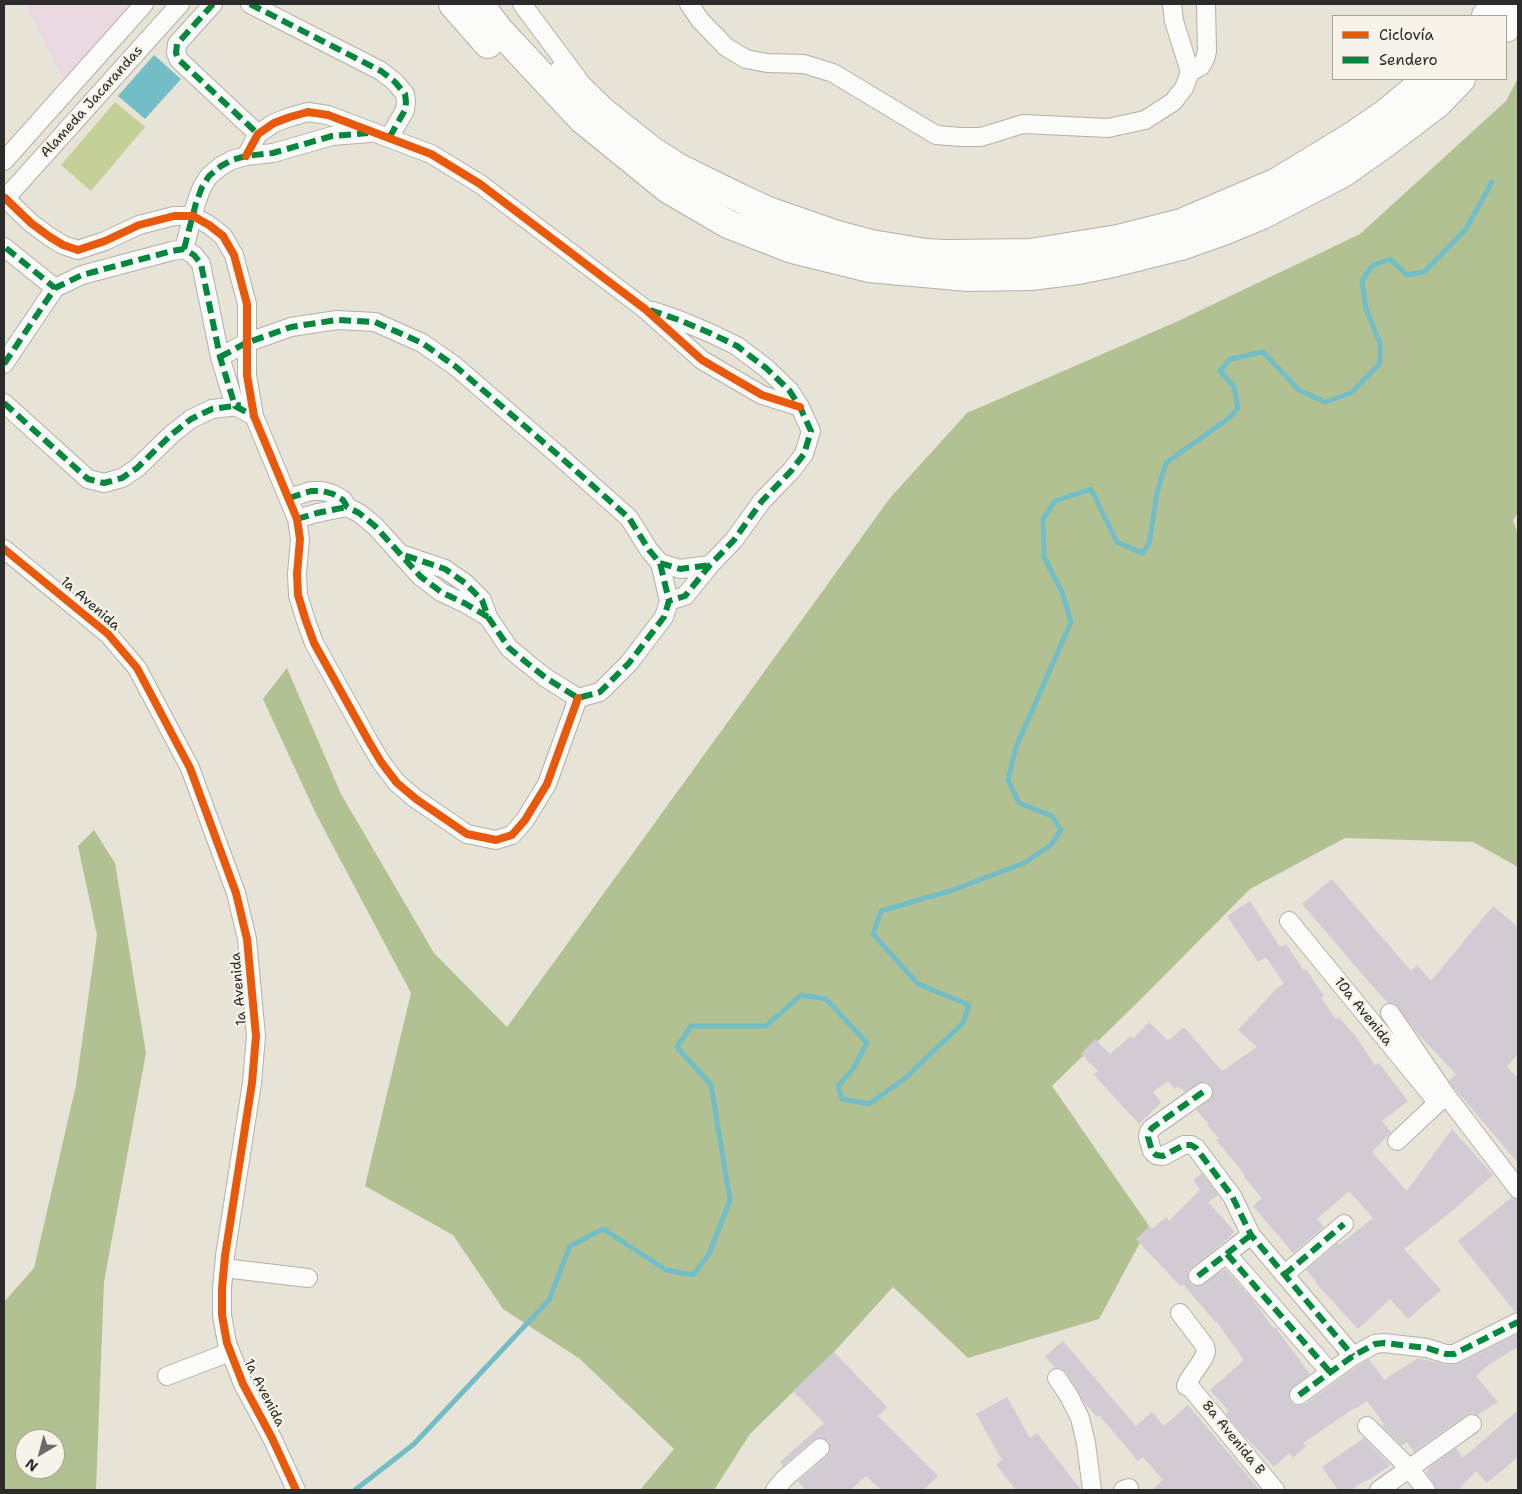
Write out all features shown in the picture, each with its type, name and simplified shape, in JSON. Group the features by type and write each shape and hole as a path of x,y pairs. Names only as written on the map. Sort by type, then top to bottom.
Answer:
{"main road":[{"path":"453,4 532,92 597,150 637,177 668,190 728,224 792,249 869,268 968,277 1053,274 1113,263 1181,246 1223,231 1262,215 1343,173 1437,104 1460,80"},
{"path":"479,4 499,30 582,119 668,190"},
{"path":"501,4 543,53 602,111 651,150 679,168 747,201 798,222 871,244 926,253 1030,253 1118,239 1181,223 1277,182 1351,137 1386,113 1427,80"},
{"path":"1487,15 1496,4"},
{"path":"1507,27 1518,13"}],"street":[{"name":"Alameda Jacarandas","path":"4,161 144,4"},
{"name":"Alameda Jacarandas","path":"4,199 180,4"},
{"path":"213,4 178,44 176,53 179,60 258,134"},
{"path":"184,249 192,216 202,188 209,176 221,166 246,156 273,153 332,136 382,135 405,110 405,94 396,82 381,71 250,4"},
{"path":"522,4 602,111"},
{"path":"689,4 700,20 726,46 746,59 767,63 804,64 833,73 936,135 962,137 981,137 1023,124 1108,128 1145,120 1173,102 1184,88 1190,72 1174,21 1172,4"},
{"path":"1190,72 1201,66 1205,60 1207,51 1206,4"},
{"path":"246,156 258,134 274,123 308,112 328,115 431,154 480,184 645,308 702,360 762,395 800,408"},
{"path":"4,199 63,246 78,250 106,242 139,225 174,216 192,216 209,225 223,236 234,255 247,304 247,409"},
{"path":"4,247 55,288"},
{"path":"4,364 55,288 82,275 184,249 194,255 201,264 220,357 247,409 289,498 297,520 300,539 297,574 298,595 314,643 381,762 397,783 416,799 467,834 496,840 512,835 525,820 547,784 578,698"},
{"path":"645,308 687,323 737,346 766,368 789,390 800,408 810,431 804,454 791,471 762,501 734,540 710,565 685,596 669,601"},
{"path":"220,357 246,343 291,327 337,320 375,322 422,343 455,366 629,518 649,550 660,563 669,601 664,617 629,663 600,692 578,698 546,678 510,648 488,617 482,600 465,583 445,569 401,554 375,526 359,513 347,507 343,500 333,494 311,490 289,498"},
{"path":"4,403 88,479 104,483 122,478 137,468 172,434 191,419 212,409 247,409"},
{"path":"297,520 317,513 347,507"},
{"name":"1a Avenida","path":"4,549 108,634 137,668 190,768 236,893 247,939 256,1036 252,1083 224,1268 222,1315 227,1343 243,1384 272,1438 296,1490"},
{"path":"660,563 680,569 710,565"},
{"name":"10a Avenida","path":"1289,921 1518,1189"},
{"path":"1390,1013 1442,1099 1397,1141"},
{"path":"1202,1092 1152,1128 1148,1137 1152,1151 1156,1155 1163,1156 1184,1145 1191,1145 1196,1148 1232,1196 1250,1235 1352,1356"},
{"path":"1284,1275 1344,1224"},
{"path":"1198,1276 1250,1235"},
{"path":"1227,1254 1330,1372"},
{"path":"224,1268 308,1278"},
{"name":"8a Avenida B","path":"1180,1313 1205,1346 1206,1352 1204,1359 1186,1386 1190,1387 1275,1490"},
{"path":"1300,1395 1352,1356 1374,1344 1384,1343 1427,1348 1446,1354 1454,1354 1518,1322"},
{"path":"168,1376 230,1352"},
{"path":"1057,1378 1080,1418 1086,1443 1092,1490"},
{"path":"1379,1490 1472,1424"},
{"path":"1367,1426 1409,1468 1426,1490"},
{"path":"775,1490 784,1479 820,1448"}],"shaded area":[{"path":"25,4 134,4 65,83"}],"green space":[{"path":"1518,78 1518,513 1513,520 1518,534 1518,867 1473,842 1345,838 1250,889 1052,1086 1149,1226 1099,1319 968,1358 893,1287 834,1352 750,1434 714,1490 640,1490 674,1449 580,1359 503,1309 453,1235 365,1186 411,993 316,814 263,699 287,668 341,794 434,953 507,1027 890,498 967,413 1176,322 1360,234 1506,101"},
{"path":"115,102 145,127 91,191 61,165"},
{"path":"94,830 115,863 146,1053 104,1282 96,1490 4,1490 4,1302 34,1268 76,1085 97,935 78,846"}],"water":[{"path":"154,55 181,79 145,119 118,96"}],"building":[{"path":"1332,879 1411,971 1417,965 1431,981 1493,906 1518,927 1518,1054 1507,1067 1518,1078 1518,1163 1449,1081 1456,1074 1417,1033 1398,1007 1394,1003 1388,1003 1302,904"},
{"path":"1250,901 1280,947 1286,944 1304,971 1306,969 1324,996 1321,998 1336,1019 1339,1017 1357,1038 1375,1065 1379,1063 1408,1101 1382,1121 1391,1132 1372,1152 1407,1191 1452,1129 1493,1175 1404,1249 1441,1290 1408,1319 1390,1299 1358,1329 1306,1270 1338,1243 1339,1245 1373,1218 1349,1191 1317,1219 1324,1227 1293,1253 1253,1206 1262,1198 1216,1140 1219,1138 1207,1125 1209,1124 1196,1110 1212,1097 1213,1091 1207,1082 1202,1082 1185,1092 1178,1086 1175,1089 1168,1081 1153,1092 1161,1103 1139,1124 1094,1075 1098,1071 1081,1054 1095,1039 1110,1054 1131,1036 1133,1039 1149,1022 1168,1041 1184,1027 1222,1071 1257,1047 1238,1030 1278,987 1284,984 1266,957 1258,962 1227,916"},
{"path":"1202,1173 1218,1195 1208,1202 1235,1232 1191,1268 1188,1272 1188,1278 1194,1286 1200,1286 1225,1269 1253,1300 1310,1374 1290,1390 1290,1401 1300,1406 1305,1404 1369,1359 1384,1380 1418,1358 1446,1365 1458,1364 1518,1334 1518,1347 1488,1365 1476,1376 1498,1402 1477,1415 1472,1413 1466,1415 1414,1452 1407,1442 1402,1446 1382,1426 1384,1424 1367,1401 1303,1443 1306,1446 1293,1458 1289,1453 1274,1467 1240,1431 1226,1414 1229,1411 1210,1390 1244,1360 1216,1321 1216,1323 1183,1284 1180,1286 1136,1239 1150,1226 1152,1229 1166,1217 1169,1221 1200,1190 1193,1180"},
{"path":"1512,1197 1518,1199 1518,1311 1515,1312 1458,1241"},
{"path":"1063,1341 1136,1426 1152,1412 1164,1426 1188,1405 1260,1490 1152,1490 1163,1480 1143,1457 1138,1461 1099,1415 1097,1417 1083,1401 1066,1372 1061,1368 1055,1368 1045,1356"},
{"path":"834,1352 887,1407 878,1416 938,1476 923,1490 881,1490 866,1476 850,1490 806,1490 798,1481 827,1456 830,1451 828,1441 823,1438 813,1440 783,1466 780,1462 824,1423 793,1391"},
{"path":"1007,1397 1030,1438 1037,1433 1081,1490 1016,1490 996,1465 1002,1460 976,1414"},
{"path":"1518,1410 1518,1457 1487,1483 1476,1471 1458,1490 1436,1490 1426,1472 1427,1469 1456,1448 1463,1458"},
{"path":"1364,1438 1390,1465 1351,1490 1338,1490 1322,1467"}],"waterway":[{"path":"355,1490 414,1444 549,1300 570,1246 603,1229 666,1270 693,1275 709,1254 730,1200 711,1085 677,1047 691,1026 766,1026 801,995 826,999 867,1043 853,1069 838,1086 842,1099 869,1104 903,1080 963,1023 969,1005 918,984 873,934 881,911 953,890 1024,863 1051,845 1061,830 1052,816 1019,803 1008,780 1016,747 1071,622 1062,592 1044,557 1043,519 1055,501 1091,489 1117,542 1142,553 1149,544 1157,493 1166,463 1229,418 1238,408 1234,387 1220,371 1230,359 1263,352 1299,390 1325,402 1351,393 1380,363 1380,343 1366,309 1362,281 1372,266 1390,259 1407,275 1424,272 1466,229 1492,182"}],"marked path":[{"path":"213,4 177,44 176,53 179,60 258,134"},
{"path":"250,4 381,71 395,82 405,94 406,102 405,110 389,138"},
{"path":"184,249 202,187 209,176 221,166 246,156 273,153 332,136 368,133"},
{"path":"6,248 55,288"},
{"path":"4,364 55,288 82,275 184,249 194,255 201,264 220,357 235,406 254,416"},
{"path":"650,310 679,320 737,346 766,368 789,390 800,407 811,431 804,454 791,471 762,501 734,540 710,565 685,596 669,601"},
{"path":"220,357 246,343 291,327 337,320 375,322 422,343 455,366 629,518 649,550 660,563 669,601 664,617 629,663 600,692 578,698 546,678 509,648 488,617 482,600 465,583 445,569 401,554"},
{"path":"4,403 88,479 104,483 122,478 137,468 172,434 191,419 212,409 241,405"},
{"path":"289,498 311,491 323,491 333,494 343,500 347,507 359,513 375,526 420,576 441,592 488,617"},
{"path":"297,519 347,507"},
{"path":"660,563 680,569 710,565"},
{"path":"1203,1092 1152,1128 1148,1137 1152,1151 1156,1155 1163,1156 1184,1145 1191,1145 1196,1148 1232,1196 1251,1235 1353,1356"},
{"path":"1284,1275 1344,1224"},
{"path":"1198,1276 1251,1235"},
{"path":"1227,1254 1330,1372"},
{"path":"1299,1395 1353,1356 1375,1344 1384,1343 1427,1348 1446,1354 1454,1354 1518,1322"}],"cycle path":[{"path":"246,156 258,134 274,123 308,112 328,115 431,154 480,184 645,309 702,360 762,395 800,407"},
{"path":"5,198 31,223 50,237 63,245 78,250 105,241 139,225 174,216 193,216 223,236 234,255 247,304 247,375 254,416 297,519 300,539 297,574 298,595 306,621 314,643 368,740 381,762 397,783 416,799 467,834 496,840 512,835 525,820 547,784 578,698"},
{"path":"4,549 108,634 137,668 190,768 236,893 247,939 256,1036 252,1083 225,1256 222,1315 227,1343 243,1384 272,1438 296,1490"}]}
